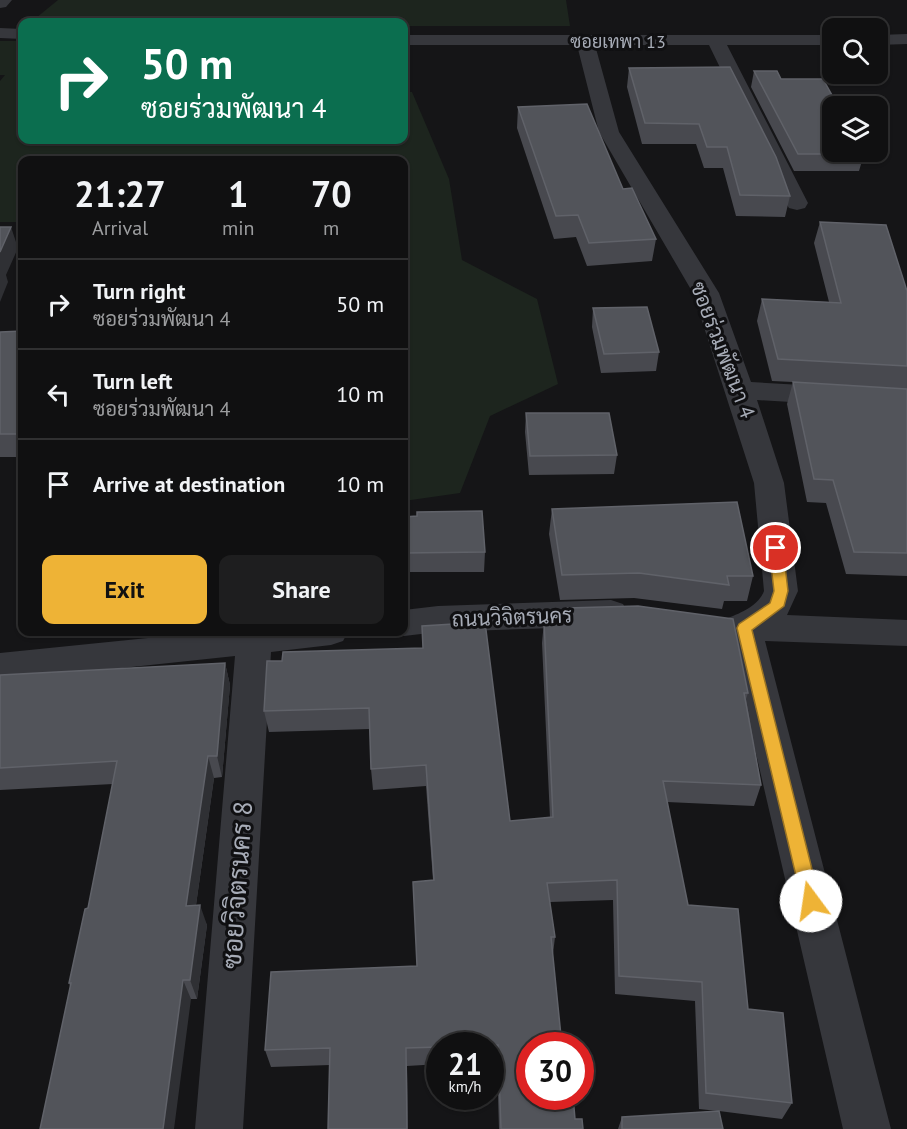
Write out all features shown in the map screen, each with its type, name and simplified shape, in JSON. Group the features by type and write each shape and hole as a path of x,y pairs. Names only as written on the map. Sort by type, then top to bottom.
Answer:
{"street":[{"path":"0,33 18,34"},
{"path":"892,39 907,58"},
{"name":"ซอยเทพา 13","path":"408,40 822,40"},
{"path":"715,40 797,203"},
{"name":"ซอยร่วมพัฒนา 4","path":"585,41 609,132 706,293 769,483 781,591 777,606 727,626"},
{"path":"740,390 907,400"},
{"name":"ถนนวิจิตรนคร","path":"408,623 461,618 645,614"},
{"path":"867,1129 727,626 907,633"},
{"path":"0,667 292,636"},
{"name":"ซอยวิจิตรนคร 8","path":"219,1129 254,640"}],"shaded area":[{"path":"58,0 566,0 570,26 408,26 408,18 36,18"},
{"path":"0,41 18,41 18,144 408,144 408,92 412,92 449,179 462,260 537,299 558,384 490,416 460,493 408,500 408,156 18,156 18,222 0,222 0,81 5,75 0,75"}],"building":[{"path":"730,67 776,157 790,196 740,195 727,147 707,147 699,124 645,123 629,68"},
{"path":"754,71 777,71 781,79 822,79 822,84 826,84 832,96 822,96 822,154 798,154"},
{"path":"587,104 623,189 632,188 656,239 589,243 578,215 556,216 518,107"},
{"path":"820,222 886,225 907,291 907,366 778,359 762,299 841,303"},
{"path":"0,227 11,227 0,252"},
{"path":"647,307 659,352 604,354 593,308"},
{"path":"18,331 18,434 0,434 0,332"},
{"path":"793,382 907,389 907,553 854,552 833,480 814,479"},
{"path":"526,413 609,413 617,455 530,456"},
{"path":"737,502 753,576 727,576 729,585 639,573 562,575 552,509"},
{"path":"482,511 485,552 408,553 408,517 417,516 417,512"},
{"path":"638,606 733,619 748,693 744,693 761,785 663,781 688,905 738,909 748,1009 783,1013 792,1103 706,1093 702,982 619,976 617,880 547,883 555,937 551,937 561,1032 516,1032 516,1110 574,1110 575,1119 582,1119 583,1129 501,1129 500,1110 504,1110 504,1032 426,1032 426,1047 406,1048 407,1129 328,1129 330,1048 265,1050 271,972 417,966 413,882 434,880 426,765 371,769 369,708 264,711 267,661 282,661 283,652 423,648 422,626 485,622 510,821 553,817 544,621 569,621 567,608"},
{"path":"225,663 217,756 208,756 186,906 200,905 190,980 183,980 163,1129 40,1129 117,761 0,768 0,675"},
{"path":"719,1111 723,1129 622,1129 622,1117"}],"route":[{"path":"776,548 781,591 777,606 744,628 811,901"}]}
